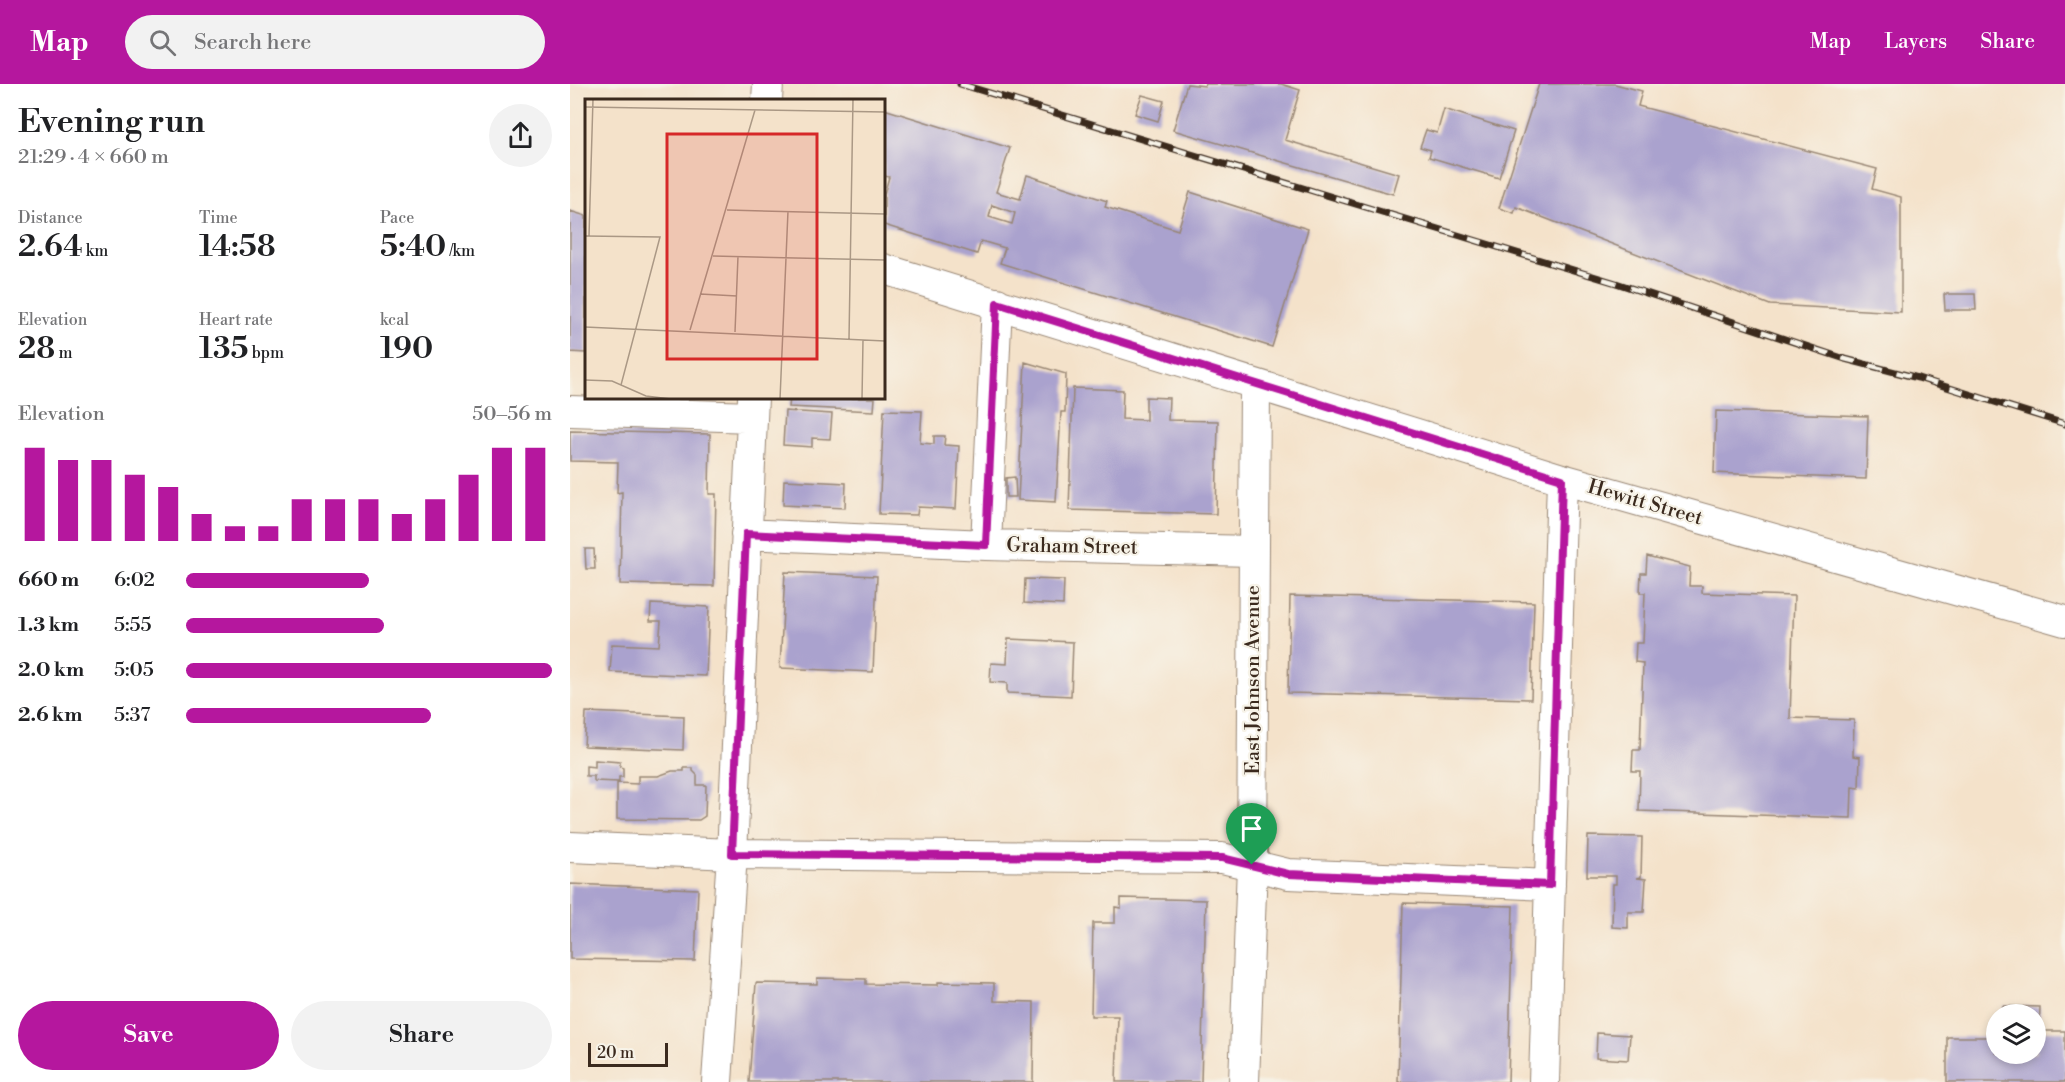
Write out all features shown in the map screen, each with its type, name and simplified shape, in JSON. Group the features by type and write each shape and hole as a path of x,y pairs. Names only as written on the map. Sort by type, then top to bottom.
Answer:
{"street":[{"path":"767,99 768,84"},
{"name":"Hewitt Street","path":"885,269 1562,479 2065,621"},
{"path":"986,545 997,303"},
{"name":"East Johnson Avenue","path":"1244,1082 1252,865 1255,385"},
{"path":"570,411 753,407 732,854 717,1082"},
{"path":"1544,1082 1562,479"},
{"name":"Graham Street","path":"746,534 986,545 1254,551"},
{"path":"570,846 732,854 1222,858 1288,874 1550,885"}],"building":[{"path":"1187,84 1205,86 1206,84 1281,84 1300,90 1285,140 1399,174 1393,194 1173,130"},
{"path":"1539,84 1615,84 1642,91 1638,106 1877,169 1872,189 1901,197 1901,312 1770,305 1516,207 1514,213 1499,208"},
{"path":"1142,95 1164,101 1158,121 1135,114"},
{"path":"885,109 1010,148 996,192 1020,199 1027,175 1107,201 1105,207 1178,230 1190,192 1308,229 1272,347 1000,263 1005,248 981,241 977,254 885,225 885,191 889,177 885,176","holes":["992,205 1015,213 1012,224 989,217"]},
{"path":"1444,109 1514,131 1499,178 1429,157 1431,150 1420,147 1426,130 1437,133"},
{"path":"570,211 585,216 585,353 570,352"},
{"path":"1944,294 1975,294 1976,310 1945,310"},
{"path":"1025,362 1066,374 1065,412 1061,412 1056,502 1018,500"},
{"path":"1073,388 1123,390 1122,419 1146,420 1146,397 1169,398 1168,420 1218,421 1216,514 1069,510"},
{"path":"790,399 875,399 874,411 789,407"},
{"path":"884,410 922,411 920,443 934,444 934,436 945,436 944,445 959,446 956,509 918,507 917,515 879,514"},
{"path":"785,411 832,414 830,439 812,438 812,447 783,445"},
{"path":"1716,411 1868,416 1866,479 1714,473"},
{"path":"570,431 710,434 709,494 716,494 714,586 620,584 622,492 617,493 618,462 570,461"},
{"path":"1015,477 1016,497 1006,497 1006,478"},
{"path":"784,480 846,483 845,508 783,505"},
{"path":"585,549 594,549 595,569 586,569"},
{"path":"1647,556 1690,567 1689,586 1702,586 1702,593 1794,596 1790,718 1854,720 1853,756 1860,757 1859,788 1852,787 1851,818 1639,811 1640,771 1632,771 1633,750 1640,750 1643,663 1635,662 1636,643 1643,643 1645,593 1640,593 1641,573 1646,573"},
{"path":"785,572 877,576 873,672 780,668"},
{"path":"1025,579 1064,580 1063,605 1024,603"},
{"path":"1290,596 1534,602 1531,699 1288,693"},
{"path":"651,604 709,607 706,676 610,672 612,644 659,646 661,621 650,621"},
{"path":"1008,639 1073,642 1071,696 1007,693 1007,683 990,682 991,663 1007,664"},
{"path":"586,712 684,716 683,750 584,746"},
{"path":"595,760 620,762 623,777 619,777 619,782 594,781 594,776 586,776 586,766 595,767"},
{"path":"684,768 693,768 697,775 697,785 706,785 705,816 699,820 617,819 617,783 638,784 638,776 658,776 672,771 684,771"},
{"path":"1588,836 1642,837 1641,877 1637,878 1646,879 1644,912 1628,912 1628,928 1612,927 1613,884 1616,884 1616,876 1587,876"},
{"path":"570,884 698,889 695,961 570,959"},
{"path":"1121,898 1206,900 1201,1082 1116,1082 1118,1016 1091,1016 1093,923 1115,923 1115,907 1121,908"},
{"path":"1403,903 1513,906 1508,1082 1398,1082"},
{"path":"817,978 866,979 866,984 994,983 994,1001 1034,1002 1033,1082 749,1082 756,983 817,984"},
{"path":"2046,1031 2065,1031 2065,1082 1947,1082 1947,1037 1986,1037 1986,1064 2046,1064"},
{"path":"1597,1033 1630,1035 1628,1060 1596,1058"}],"railway":[{"path":"960,84 1616,283 1845,359 1918,378 2065,424"}],"route":[{"path":"997,303 1562,479 1550,885 1288,874 1252,865 1222,858 732,854 746,534 986,545 997,303"}]}
